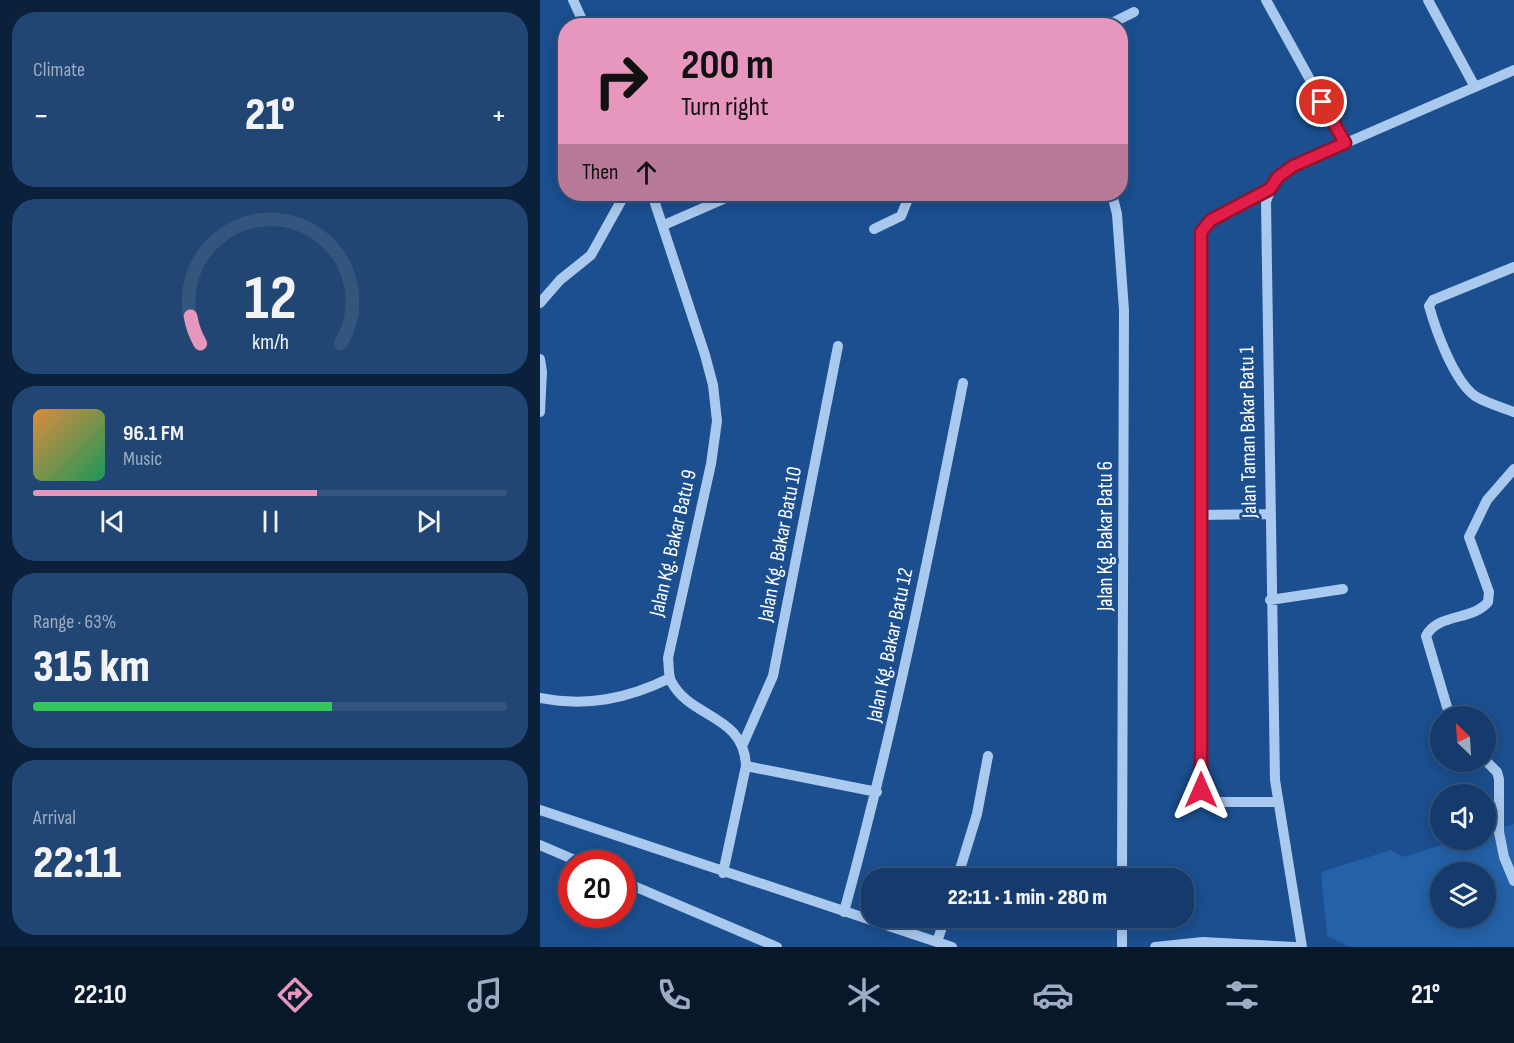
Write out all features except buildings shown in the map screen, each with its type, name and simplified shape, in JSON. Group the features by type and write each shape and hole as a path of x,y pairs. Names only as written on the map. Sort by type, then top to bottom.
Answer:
{"street":[{"path":"573,0 581,18"},
{"path":"1266,0 1345,143"},
{"path":"1428,0 1475,87"},
{"path":"1122,18 1134,12"},
{"path":"1277,802 1211,802 1202,794 1201,232 1211,220 1270,189 1278,177 1293,166 1514,70"},
{"name":"Jalan Taman Bakar Batu 1","path":"1270,189 1264,216 1270,600 1277,802 1302,947"},
{"path":"540,303 560,279 591,255 621,201"},
{"name":"Jalan Kg. Bakar Batu 9","path":"655,201 710,375 717,422 711,464 669,646 670,678"},
{"path":"664,225 719,201"},
{"path":"874,229 901,216 907,201"},
{"name":"Jalan Kg. Bakar Batu 6","path":"1114,201 1117,214 1124,310 1122,868"},
{"path":"1514,267 1432,300 1429,306 1450,361 1465,386 1476,397 1514,412"},
{"name":"Jalan Kg. Bakar Batu 10","path":"743,744 774,676 838,346"},
{"path":"540,359 542,372 540,412"},
{"name":"Jalan Kg. Bakar Batu 12","path":"844,912 877,792 913,633 963,383"},
{"path":"1445,706 1426,636 1435,625 1474,612 1488,602 1489,592 1469,537 1485,503 1514,469"},
{"path":"1200,515 1269,514"},
{"path":"1270,600 1342,589"},
{"path":"540,698 573,702 609,701 640,692 670,678 678,691 728,726 743,744 746,766 723,873"},
{"path":"960,868 977,814 988,756"},
{"path":"746,766 877,792"},
{"path":"1496,771 1499,779 1499,832 1504,857 1514,881"},
{"path":"541,814 952,947"},
{"path":"540,845 558,853"},
{"path":"636,887 777,947"},
{"path":"937,942 942,928"},
{"path":"1122,928 1122,947"},
{"path":"1155,947 1250,943 1295,947"}],"shaded area":[{"path":"1514,824 1514,947 1350,947 1327,936 1321,872 1391,850 1404,857 1430,848 1496,850 1496,829"}],"route":[{"path":"1201,790 1200,237 1207,223 1270,189 1278,177 1293,166 1345,143 1322,102"}]}
